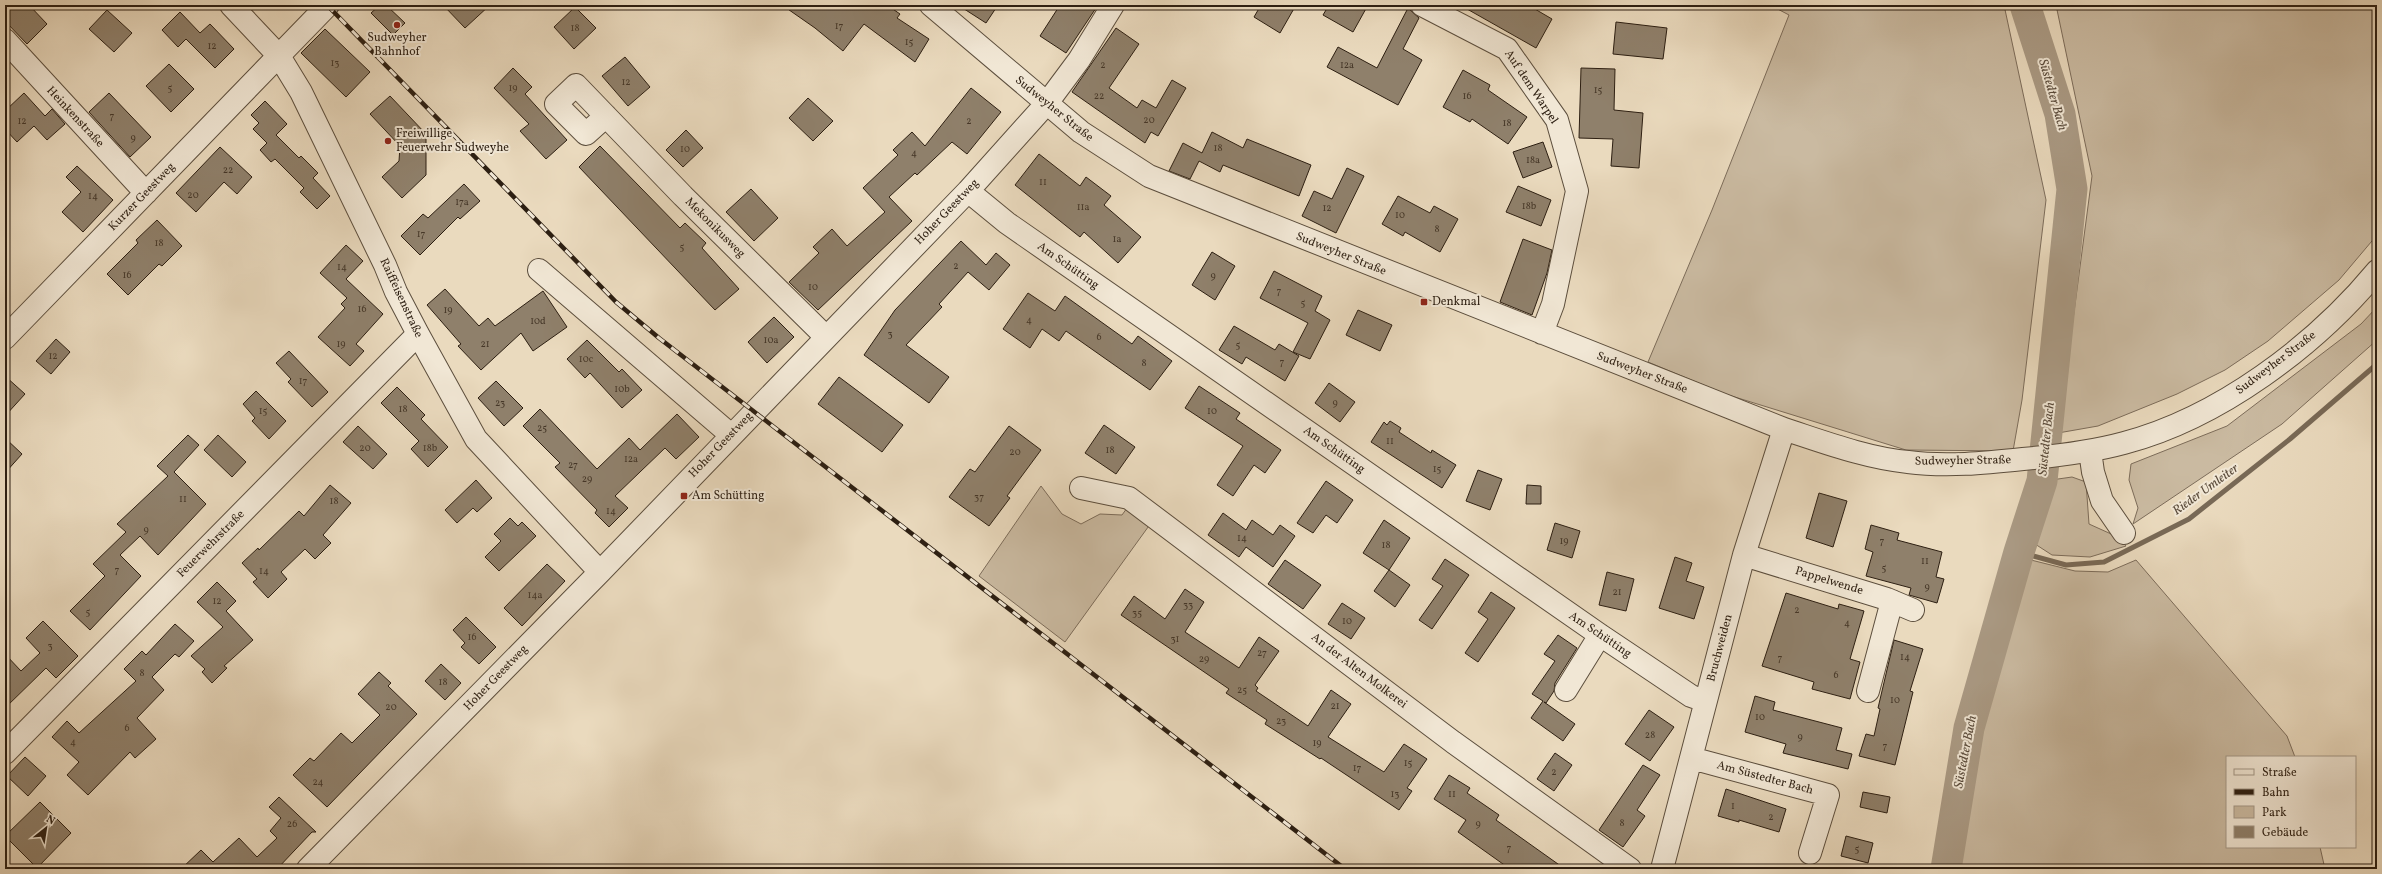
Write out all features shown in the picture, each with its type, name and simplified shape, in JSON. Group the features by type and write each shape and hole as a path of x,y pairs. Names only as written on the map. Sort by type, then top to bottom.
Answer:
{"street":[{"name":"Raiffeisenstraße","path":"231,5 279,56 302,92 418,334 476,439 600,572"},
{"path":"279,56 328,5"},
{"name":"Sudweyher Straße","path":"931,5 1081,132 1148,176 1784,429 1843,447 1907,462 1936,464 1989,463 2084,452 2126,442 2204,412 2237,393 2286,359 2325,326 2361,290 2377,271"},
{"path":"1047,104 1079,60 1113,5"},
{"name":"Auf dem Warpel","path":"1422,5 1506,49 1557,120 1577,191 1553,304 1542,334"},
{"name":"Heinkenstraße","path":"5,40 146,193"},
{"name":"Kurzer Geestweg","path":"5,338 279,56"},
{"name":"Hoher Geestweg","path":"308,869 600,572 731,434 968,191 1047,104"},
{"name":"Mekonikusweg","path":"606,116 826,337"},
{"name":"Am Schütting","path":"968,191 1007,223 1600,635 1691,696 1706,701"},
{"path":"539,270 731,434"},
{"name":"Feuerwehrstraße","path":"5,753 418,334"},
{"name":"Bruchweiden","path":"1662,869 1744,555 1784,429"},
{"path":"2084,452 2093,472 2102,501 2124,533"},
{"name":"An der Alten Molkerei","path":"1081,488 1129,498 1453,742 1630,869"},
{"name":"Pappelwende","path":"1744,555 1892,601 1913,610"},
{"path":"1868,691 1892,601"},
{"path":"1566,690 1600,635"},
{"name":"Am Süstedter Bach","path":"1692,758 1828,795 1810,853"}],"green space":[{"path":"1770,5 2004,5 2046,200 2022,400 2013,451 1906,450 1725,394 1648,362 1712,210 1789,15"},
{"path":"2056,5 2377,5 2377,235 2339,280 2268,341 2225,370 2177,394 2098,426 2058,433 2092,176"},
{"path":"2377,307 2377,340 2282,424 2133,524 2138,508 2129,480 2131,464 2227,426 2361,324"},
{"path":"2072,477 2086,482 2089,524 2120,538 2126,546 2090,557 2052,555 2035,544 2051,480"},
{"path":"1041,486 1062,514 1081,524 1100,514 1122,515 1127,508 1151,523 1065,642 979,576"},
{"path":"2031,560 2075,571 2108,572 2136,560 2287,736 2295,756 2226,756 2226,848 2320,848 2325,869 1956,869 1979,730 2017,594"}],"building":[{"path":"12,5 29,5 47,24 27,44 5,21 5,12"},
{"path":"380,5 386,5 405,23 393,35 371,13"},
{"path":"443,5 490,5 465,28"},
{"path":"782,5 887,5 900,14 897,18 929,39 915,62 864,24 843,51 815,28"},
{"path":"958,5 998,5 986,23"},
{"path":"1060,5 1098,5 1066,53 1040,36"},
{"path":"1261,5 1296,5 1280,33 1254,17"},
{"path":"1329,5 1368,5 1353,32 1323,15"},
{"path":"1460,5 1528,5 1552,19 1536,48"},
{"path":"575,7 596,28 574,49 554,27"},
{"path":"1408,8 1419,18 1403,49 1422,60 1398,105 1327,67 1338,47 1377,68"},
{"path":"107,10 132,33 114,52 89,29"},
{"path":"180,12 200,33 210,24 234,49 215,68 186,39 178,47 162,30"},
{"path":"1616,22 1667,28 1663,59 1613,54"},
{"path":"1116,28 1139,44 1109,88 1137,108 1142,100 1156,108 1172,80 1186,88 1158,136 1151,132 1145,143 1072,92"},
{"path":"325,29 370,72 346,97 301,53"},
{"path":"625,57 650,87 628,106 602,76"},
{"path":"169,64 194,89 171,112 146,86"},
{"path":"513,68 532,87 525,94 567,140 546,159 520,131 529,124 494,88"},
{"path":"1581,68 1615,69 1614,110 1643,113 1639,168 1611,166 1613,139 1579,138"},
{"path":"1463,70 1490,85 1488,90 1527,117 1508,144 1472,119 1470,122 1443,107"},
{"path":"971,88 1001,112 967,154 952,142 917,175 915,173 889,197 912,221 818,310 789,282 819,253 813,247 832,229 847,246 885,212 863,188 898,155 893,150 912,132 925,146"},
{"path":"24,93 45,116 52,109 65,124 47,140 34,126 17,142 5,129 5,111"},
{"path":"109,93 151,137 130,157 89,112"},
{"path":"390,96 426,134 426,175 402,198 382,177 399,161 400,146 370,114"},
{"path":"808,98 833,121 813,141 789,118"},
{"path":"265,101 287,124 276,135 299,158 301,156 318,173 313,178 330,196 317,209 300,192 304,188 275,159 271,162 260,150 267,143 253,129 259,123 251,115"},
{"path":"686,130 703,148 683,167 666,150"},
{"path":"1212,132 1243,148 1247,139 1311,165 1299,196 1223,165 1220,172 1199,161 1190,179 1169,171 1183,143 1202,153"},
{"path":"1543,142 1552,167 1523,178 1513,152"},
{"path":"600,146 680,228 685,223 706,243 702,248 739,289 715,310 579,167"},
{"path":"220,147 252,177 237,194 224,182 196,212 176,193"},
{"path":"1039,154 1080,186 1086,177 1111,196 1104,205 1141,237 1118,263 1084,232 1080,237 1015,185"},
{"path":"77,166 113,200 83,232 62,212 81,192 66,177"},
{"path":"1347,168 1364,176 1336,233 1302,216 1314,191 1332,199"},
{"path":"464,184 480,201 460,219 458,217 420,255 401,236 423,214 428,218"},
{"path":"1518,186 1551,200 1541,226 1506,212"},
{"path":"751,189 778,218 754,241 726,212"},
{"path":"1398,196 1430,213 1434,206 1458,219 1440,252 1405,232 1403,236 1382,224"},
{"path":"157,220 182,246 162,266 159,264 128,295 107,274 138,243 136,240"},
{"path":"1523,239 1552,250 1547,273 1532,315 1500,302"},
{"path":"961,241 986,265 996,253 1010,265 989,290 968,272 939,304 942,307 906,345 949,377 929,403 864,355 895,310"},
{"path":"346,245 363,261 346,279 383,314 356,344 364,351 350,366 318,337 345,308 341,304 347,298 320,273"},
{"path":"1212,252 1235,266 1215,300 1192,285"},
{"path":"1274,271 1322,296 1315,311 1330,320 1310,359 1293,352 1308,323 1260,298"},
{"path":"445,289 479,326 488,318 495,326 543,291 567,327 533,351 521,333 481,370 458,346 461,344 427,305"},
{"path":"1028,293 1055,311 1065,296 1132,344 1138,336 1172,361 1150,390 1066,331 1059,341 1042,329 1030,348 1003,329"},
{"path":"1358,310 1392,325 1380,351 1346,335"},
{"path":"774,317 794,337 767,363 748,342"},
{"path":"1234,326 1275,350 1279,344 1299,356 1285,381 1246,357 1242,364 1219,350"},
{"path":"56,339 70,352 51,374 36,361"},
{"path":"587,340 619,372 622,369 642,390 622,408 590,373 585,378 567,359"},
{"path":"289,351 328,392 312,407 288,382 291,379 276,363"},
{"path":"5,376 25,394 5,416"},
{"path":"839,377 903,425 882,452 818,404"},
{"path":"496,381 523,408 504,426 478,398"},
{"path":"1329,383 1355,402 1340,422 1315,403"},
{"path":"1199,386 1240,413 1236,419 1281,450 1265,473 1254,465 1233,496 1217,485 1243,446 1185,408"},
{"path":"397,387 425,415 421,419 448,447 428,467 411,449 419,441 381,403"},
{"path":"256,391 286,421 269,439 252,421 255,418 243,404"},
{"path":"540,409 597,469 629,438 640,450 677,414 699,437 676,459 665,448 615,496 628,508 609,527 595,513 597,510 555,467 560,463 523,426"},
{"path":"1390,421 1401,428 1399,432 1431,453 1432,450 1456,465 1442,488 1371,442 1384,422 1387,425"},
{"path":"1104,425 1135,447 1116,474 1085,453"},
{"path":"358,426 387,454 373,469 343,442"},
{"path":"1009,426 1041,450 1007,496 1010,498 989,526 949,497 970,469 975,472"},
{"path":"188,435 199,445 174,472 206,504 158,555 140,536 120,555 141,576 90,630 70,611 105,576 93,564 126,532 117,524 168,476 157,466"},
{"path":"218,435 246,462 232,477 204,450"},
{"path":"5,438 22,454 5,473"},
{"path":"1478,470 1502,479 1490,510 1466,501"},
{"path":"476,480 492,498 477,512 473,508 457,523 445,510"},
{"path":"1326,481 1353,500 1337,523 1326,515 1313,533 1297,523"},
{"path":"330,485 351,503 323,535 331,543 315,559 305,549 281,572 287,579 268,598 253,582 257,579 242,563 258,548 259,550 299,511 304,516"},
{"path":"1527,485 1541,486 1541,504 1526,504"},
{"path":"1819,493 1847,501 1833,547 1806,538"},
{"path":"1223,513 1246,530 1252,520 1273,535 1280,525 1295,536 1273,567 1246,547 1239,557 1208,535"},
{"path":"510,518 518,526 522,522 536,536 499,571 485,557 501,541 494,534"},
{"path":"1384,520 1410,538 1389,570 1363,553"},
{"path":"1555,523 1580,531 1572,558 1547,550"},
{"path":"1871,525 1899,533 1897,540 1942,552 1936,577 1944,579 1937,603 1909,595 1911,588 1866,576 1873,552 1865,549"},
{"path":"1675,557 1692,563 1686,581 1704,587 1694,619 1659,608"},
{"path":"1445,559 1469,575 1432,629 1419,620 1443,586 1432,579"},
{"path":"1285,560 1321,585 1303,609 1268,584"},
{"path":"547,564 565,581 522,626 504,608"},
{"path":"1389,570 1410,585 1395,607 1374,591"},
{"path":"1607,572 1634,579 1626,611 1599,605"},
{"path":"217,582 236,601 226,611 253,640 224,666 227,668 212,683 202,672 205,669 191,656 223,627 197,602"},
{"path":"1185,589 1204,602 1185,632 1239,668 1259,637 1279,651 1255,685 1258,688 1256,691 1308,726 1331,690 1351,704 1328,737 1384,772 1404,744 1427,759 1407,788 1412,791 1399,810 1321,758 1320,759 1265,724 1267,720 1226,693 1229,689 1121,615 1134,596 1165,619"},
{"path":"1491,592 1515,608 1478,662 1465,653 1488,619 1478,612"},
{"path":"1786,593 1838,609 1839,604 1864,611 1850,659 1860,662 1850,699 1812,689 1814,682 1762,666"},
{"path":"1342,603 1365,618 1351,639 1328,624"},
{"path":"466,617 496,647 479,664 461,647 465,643 453,630"},
{"path":"43,621 78,656 56,678 46,668 5,708 5,654 21,671 40,653 26,638"},
{"path":"175,624 194,641 179,657 175,654 152,677 164,690 137,718 156,739 135,758 130,752 88,795 67,775 79,762 52,737 67,721 79,733 136,681 124,669 142,651 146,655"},
{"path":"1558,635 1577,648 1555,683 1554,691 1546,703 1544,702 1575,724 1563,741 1531,718 1543,701 1532,694 1555,661 1544,654"},
{"path":"1894,640 1923,649 1910,691 1913,692 1895,765 1859,756 1866,734 1874,736 1880,709 1878,708"},
{"path":"441,664 461,683 445,700 425,681"},
{"path":"379,672 391,683 388,686 417,714 327,807 293,775 310,758 314,761 341,733 352,743 380,715 358,694"},
{"path":"1755,696 1775,702 1773,710 1842,728 1836,750 1852,754 1848,769 1783,753 1786,744 1745,732"},
{"path":"1649,710 1674,727 1650,761 1625,744"},
{"path":"1555,753 1572,765 1554,791 1537,779"},
{"path":"25,757 46,776 28,796 7,776"},
{"path":"1643,765 1660,775 1637,810 1645,816 1623,847 1599,830"},
{"path":"1449,775 1470,788 1467,793 1499,815 1496,820 1565,869 1510,869 1458,832 1466,820 1434,799"},
{"path":"1726,789 1786,809 1779,832 1739,820 1739,822 1718,816"},
{"path":"1863,792 1890,797 1887,813 1860,807"},
{"path":"279,797 316,832 312,832 277,869 181,869 201,850 213,862 239,838 257,857 277,838 270,831 281,818 269,807"},
{"path":"40,802 71,833 37,868 5,836"},
{"path":"1846,836 1873,843 1868,863 1841,856"}],"waterway":[{"name":"Süstedter Bach","path":"1946,869 1969,728 2019,552 2042,481 2072,189 2060,114 2025,5"},
{"name":"Rieder Umleiter","path":"2019,552 2066,565 2104,562 2189,519 2290,439 2377,364"}],"railway":[{"path":"327,5 616,302 659,338 1345,869"}],"place":[{"name":"Sudweyher Bahnhof","path":"397,25"},
{"name":"Freiwillige Feuerwehr Sudweyhe","path":"388,141"},
{"name":"Denkmal","path":"1424,302"},
{"name":"Am Schütting","path":"684,496"}]}
